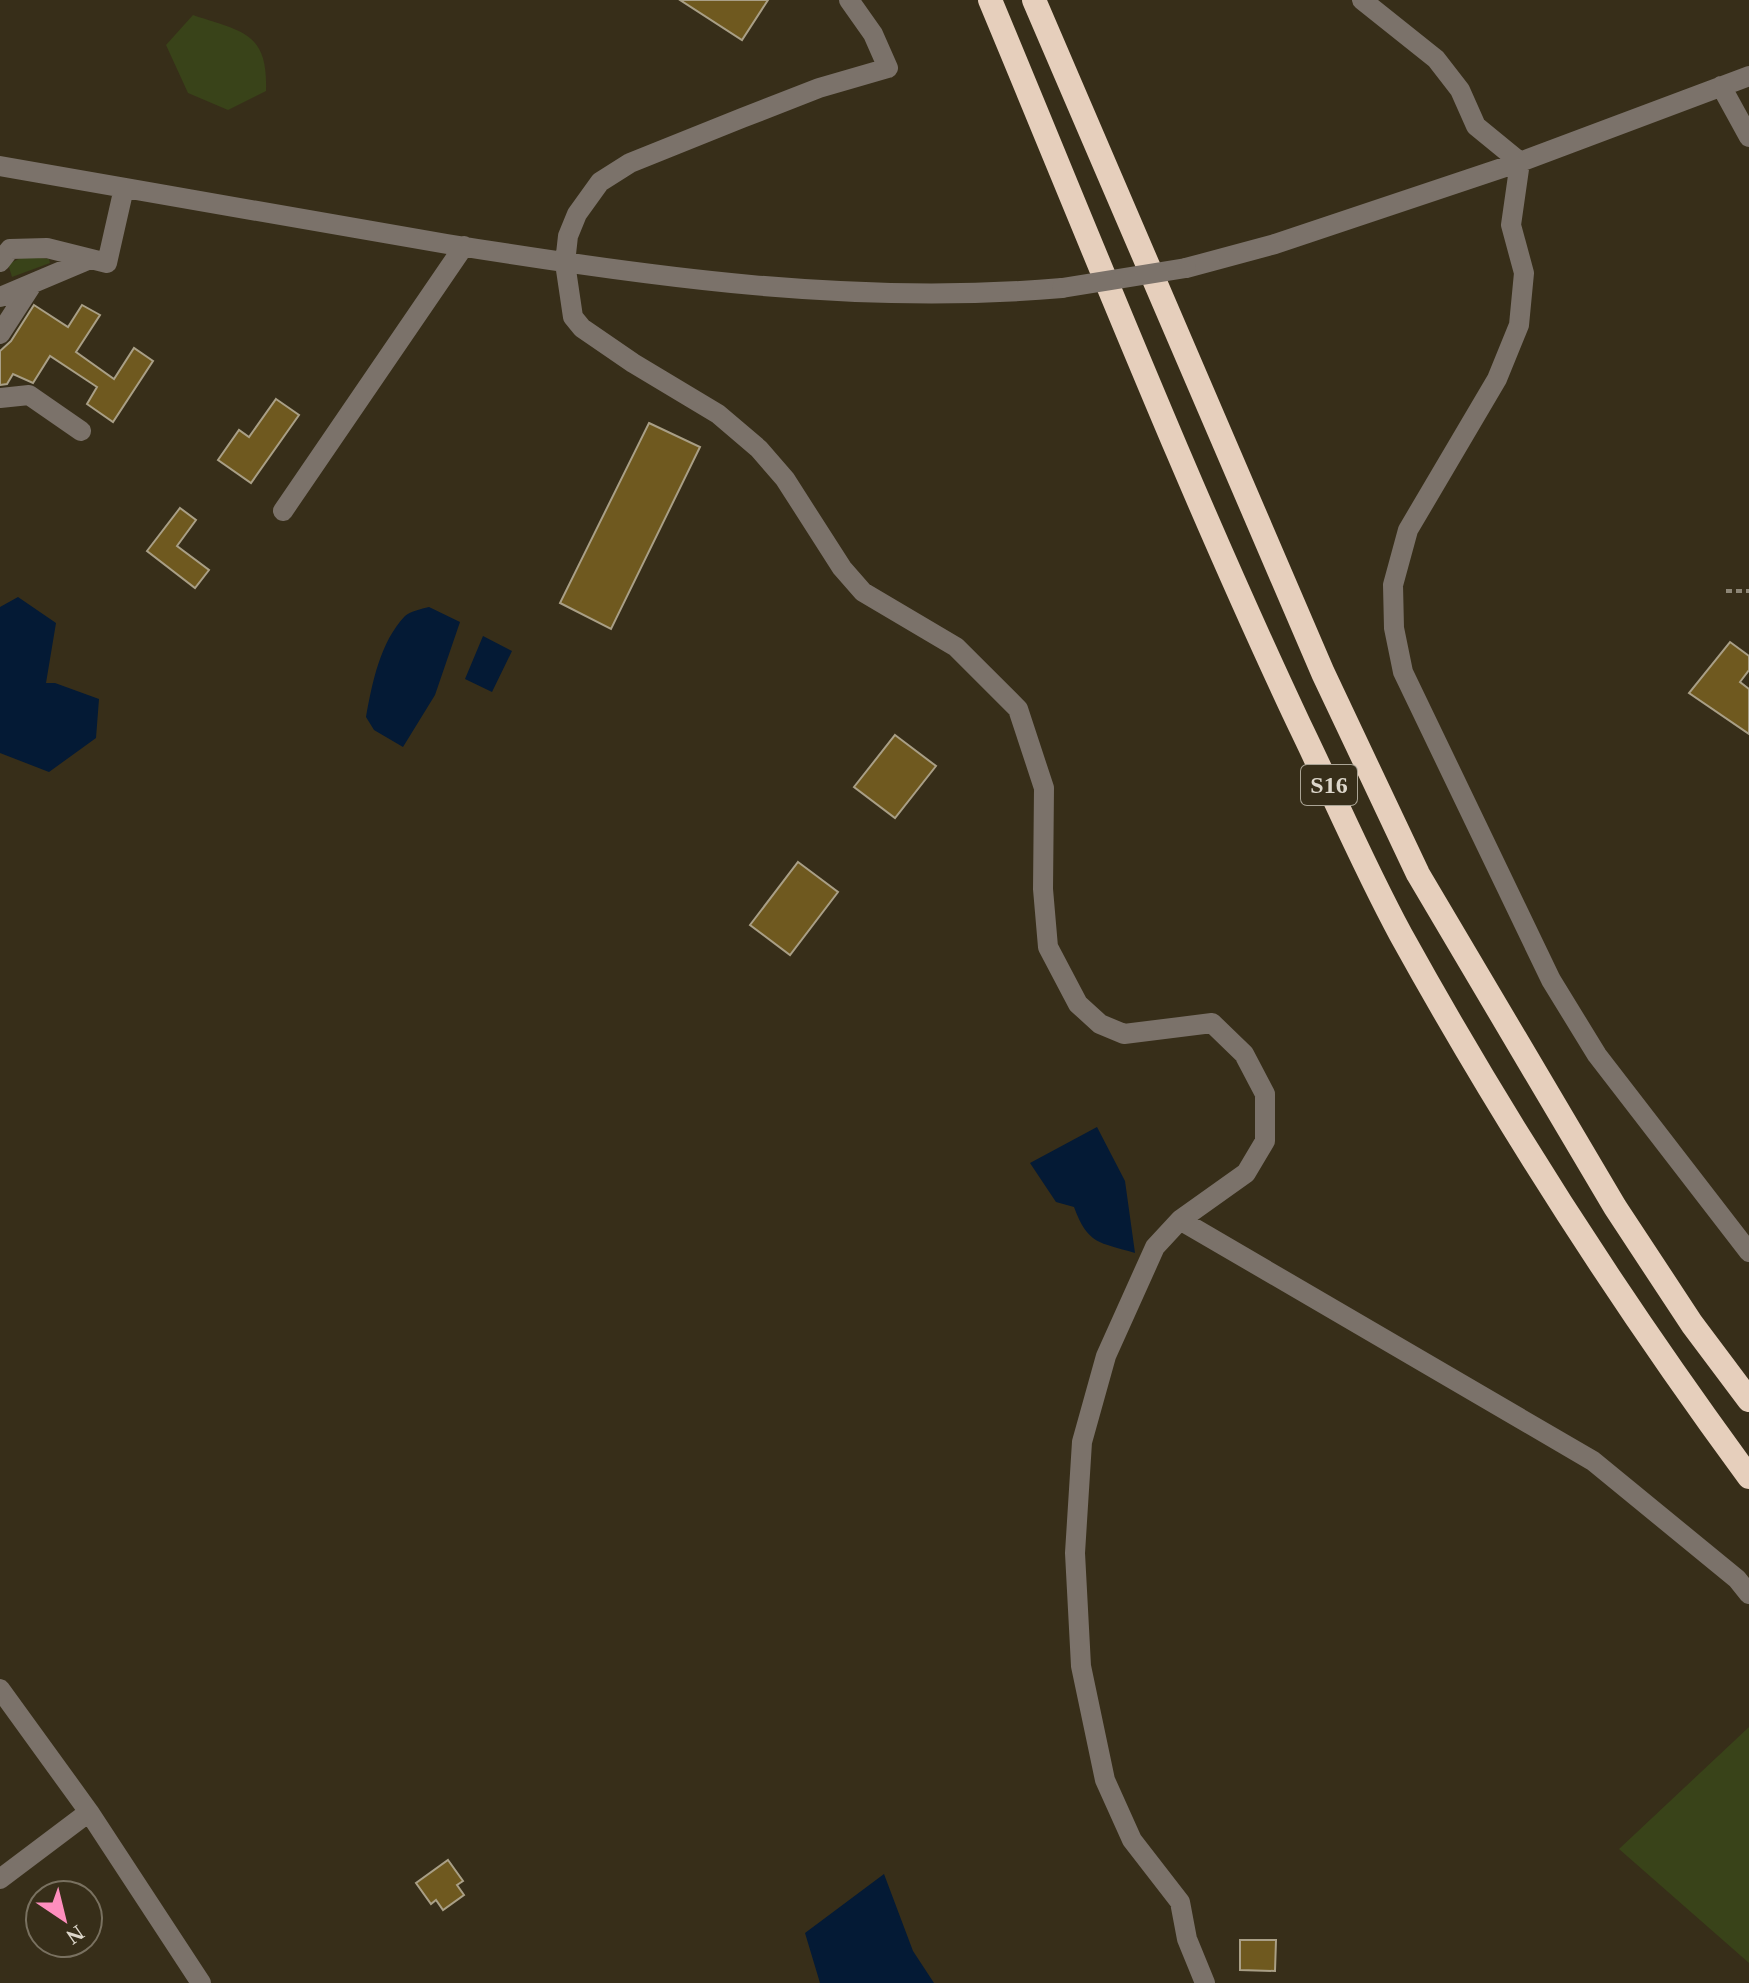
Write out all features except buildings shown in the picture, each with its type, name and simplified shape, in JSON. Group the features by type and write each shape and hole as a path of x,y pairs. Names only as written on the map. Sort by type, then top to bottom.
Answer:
{"highway":[{"name":"S16","path":"990,0 1102,277 1208,523 1269,660 1400,933 1586,1244 1650,1342 1749,1477"},
{"name":"S16","path":"1034,0 1317,660 1418,874 1615,1207 1692,1324 1749,1400"}],"street":[{"path":"849,0 873,34 888,68 819,88 630,163 600,182 577,214 568,236 565,263 573,317 582,328 718,414 759,449 785,479 842,568 863,592 956,647 1018,709 1044,788 1043,889 1048,947 1078,1004 1100,1024 1124,1034 1212,1023 1244,1054 1265,1094 1265,1141 1246,1173 1180,1220 1155,1247 1106,1356 1082,1442 1075,1553 1081,1666 1105,1780 1132,1840 1180,1902 1187,1939 1205,1983"},
{"path":"1362,0 1436,59 1460,90 1476,126 1520,162"},
{"path":"0,166 565,263 802,291 936,295 1062,288 1186,268 1344,222 1520,162 1749,76"},
{"path":"1721,86 1749,94"},
{"path":"1721,86 1749,137"},
{"path":"1520,162 1511,225 1524,273 1519,325 1497,379 1408,530 1393,585 1394,628 1403,672 1503,885 1559,992 1597,1055 1749,1252"},
{"path":"0,262 10,249 47,248 107,263 124,188"},
{"path":"283,511 464,246"},
{"path":"0,297 90,259"},
{"path":"0,334 33,283"},
{"path":"0,398 29,395 81,431"},
{"path":"1180,1220 1593,1461 1737,1579 1749,1594"},
{"path":"0,1689 89,1812 201,1983"},
{"path":"0,1879 89,1812"}],"path":[{"path":"1726,591 1749,591"}],"green space":[{"path":"193,15 238,31 257,45 265,71 266,91 228,110 188,93 166,45"},
{"path":"25,256 49,259 50,263 12,277 8,264"},
{"path":"1749,1727 1749,1963 1619,1849"}],"water":[{"path":"18,597 56,623 46,683 55,683 99,699 96,738 49,772 0,753 0,607"},
{"path":"429,607 460,622 435,695 403,747 374,730 366,717 374,677 389,638 405,616"},
{"path":"483,636 512,651 492,692 465,679"},
{"path":"1097,1127 1125,1181 1135,1253 1104,1244 1090,1235 1074,1207 1056,1202 1030,1163"},
{"path":"884,1874 913,1951 934,1983 820,1983 805,1933"}]}
